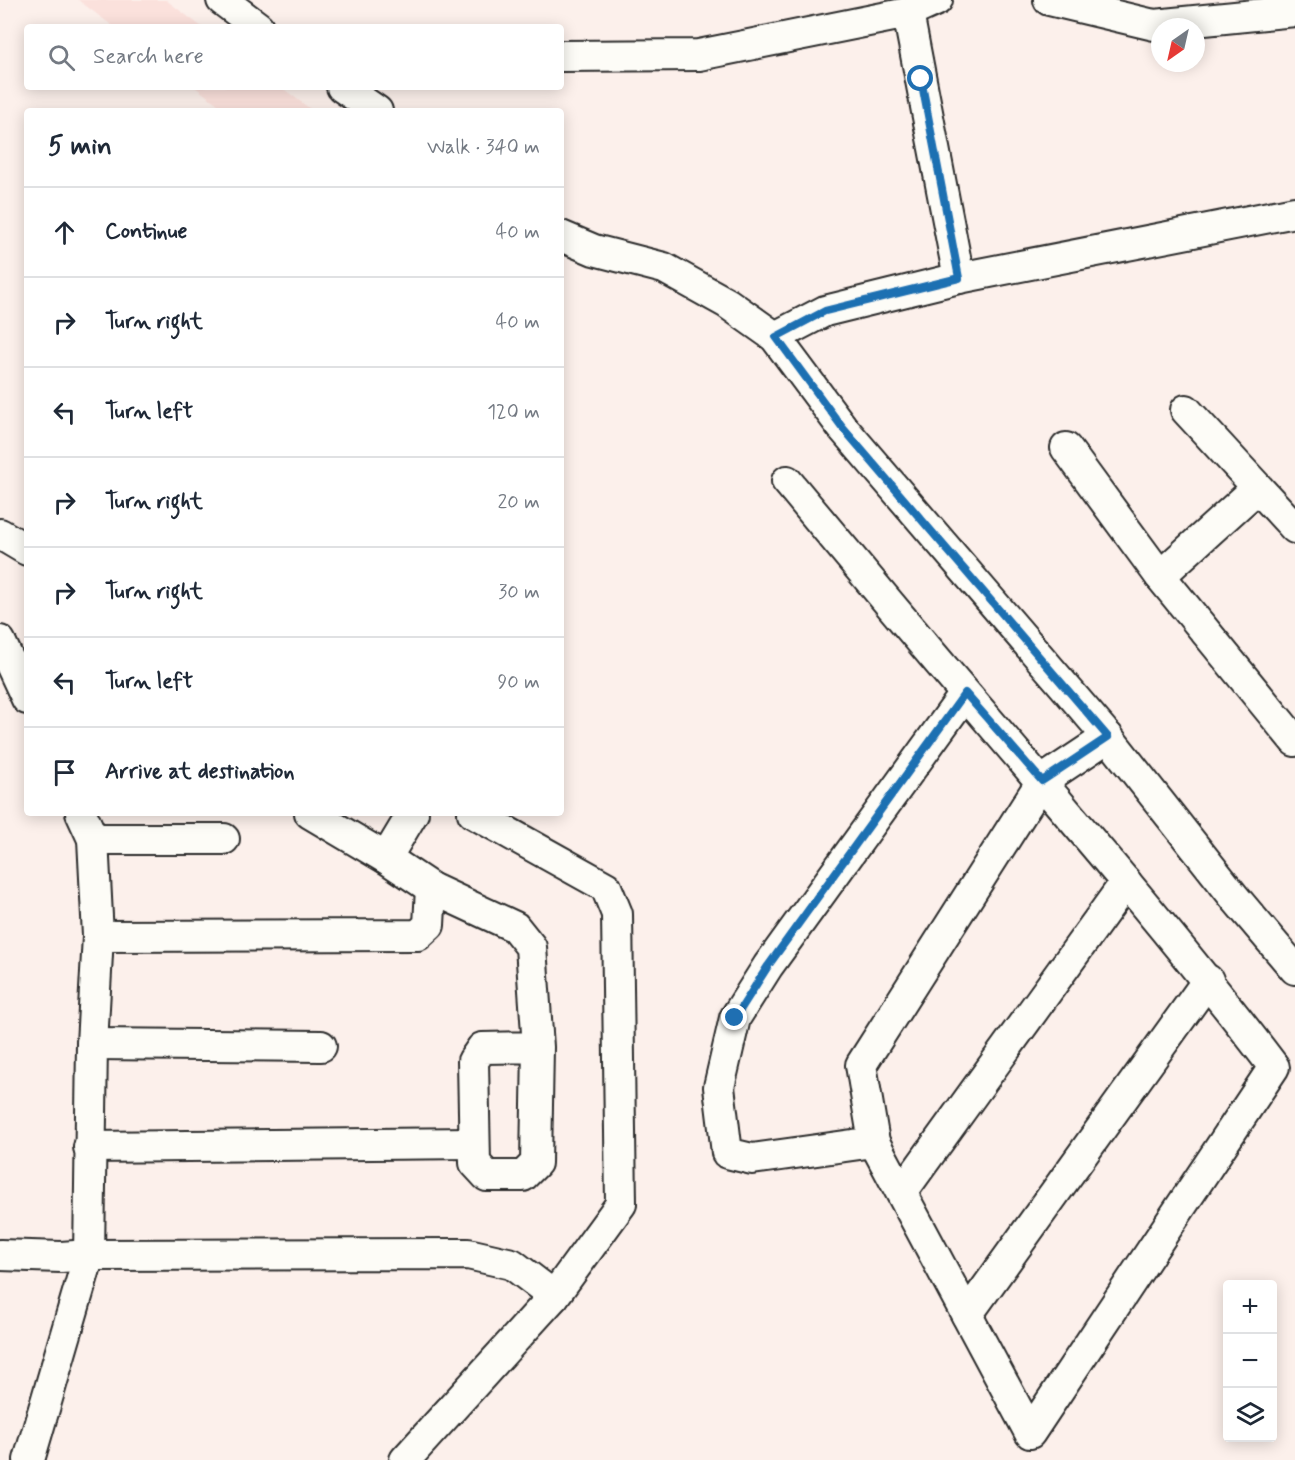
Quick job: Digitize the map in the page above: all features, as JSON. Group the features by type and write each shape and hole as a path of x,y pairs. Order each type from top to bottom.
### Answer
{"street":[{"path":"222,0 254,24"},
{"path":"564,56 699,55 908,13 937,0"},
{"path":"1049,0 1154,25 1295,11"},
{"path":"908,13 959,278"},
{"path":"346,90 373,108"},
{"path":"776,337 825,311 959,278 1295,212"},
{"path":"564,237 594,250 664,268 727,303 776,337 842,427 1108,737 1235,898 1295,969"},
{"path":"1186,410 1295,528"},
{"path":"1066,448 1160,576 1295,741"},
{"path":"787,481 1042,781 1208,980 1274,1067 1030,1433 874,1142 861,1065 1042,781 1108,737"},
{"path":"1160,576 1257,488"},
{"path":"0,534 24,548"},
{"path":"0,641 24,693"},
{"path":"874,1142 753,1158 727,1153 719,1087 735,1018 768,966 965,693"},
{"path":"315,816 387,858 431,888 515,927 531,947 538,1047 536,1163 523,1176 486,1176 475,1163 473,1061 482,1048 538,1047"},
{"path":"387,858 411,816"},
{"path":"405,1460 554,1296 621,1204 617,915 606,887 478,816"},
{"path":"29,1460 89,1255 89,1147 98,936 87,826 224,839"},
{"path":"902,1192 1126,882"},
{"path":"98,936 418,935 429,925 431,888"},
{"path":"967,1315 1208,980"},
{"path":"92,1044 321,1046"},
{"path":"89,1147 474,1143"},
{"path":"0,1255 61,1257 468,1254 512,1264 554,1296"}],"shaded area":[{"path":"78,0 166,0 198,24 110,24"},
{"path":"199,90 285,90 309,108 223,108"}],"route":[{"path":"735,1018 768,966 965,693 1042,781 1108,737 842,427 776,337 825,311 959,278 921,79"}]}
